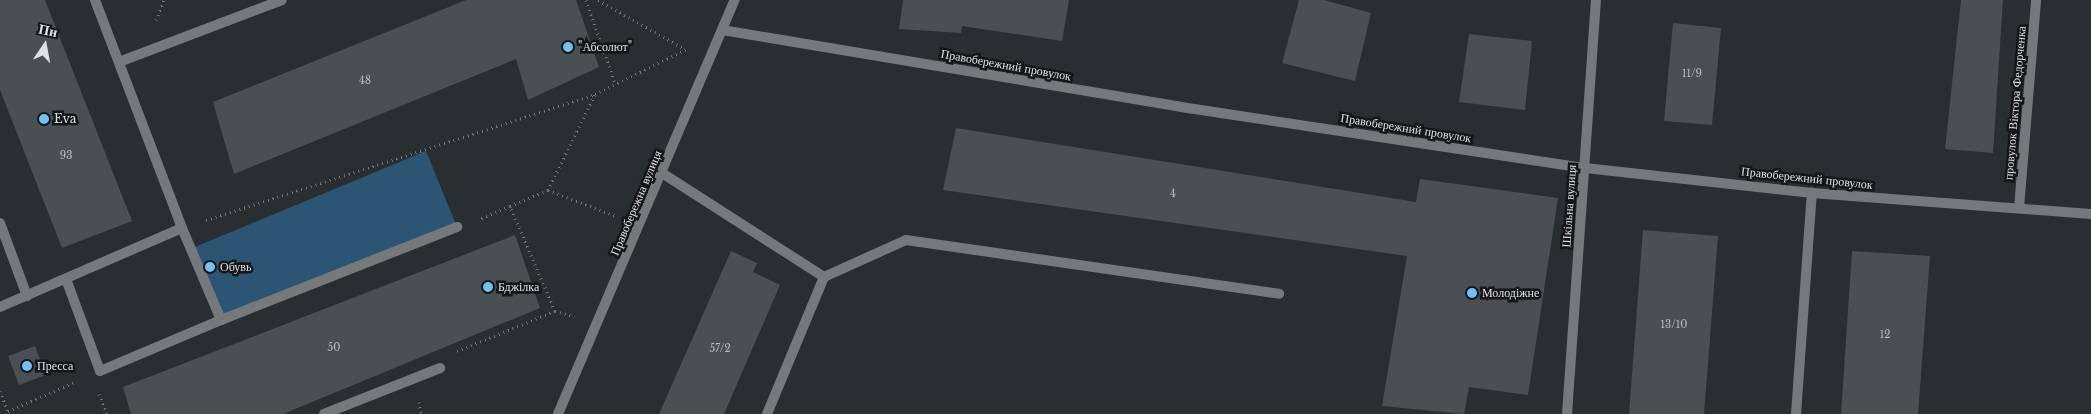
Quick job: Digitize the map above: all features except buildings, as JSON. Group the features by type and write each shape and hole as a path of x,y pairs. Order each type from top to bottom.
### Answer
{"street":[{"path":"95,0 182,228 221,320"},
{"path":"119,62 282,0"},
{"name":"Правобережна вулиця","path":"558,414 735,0"},
{"name":"Шкільна вулиця","path":"1567,414 1596,0"},
{"name":"провулок Віктора Федорченка","path":"2019,208 2036,0"},
{"name":"Правобережний провулок","path":"722,30 1181,107 1584,168 1812,193 2091,214"},
{"path":"662,173 824,277"},
{"path":"1796,414 1812,193"},
{"path":"0,223 27,296"},
{"path":"66,279 100,371 221,320 457,227"},
{"path":"0,307 182,228"},
{"path":"767,414 824,277 906,240 1279,294"},
{"path":"324,414 440,368"}],"path":[{"path":"586,0 615,83"},
{"path":"598,0 686,49"},
{"path":"182,228 595,94 722,30"},
{"path":"457,227 548,190 595,94"},
{"path":"548,190 624,219"},
{"path":"446,356 555,311 510,206"},
{"path":"0,390 9,412 100,371"}],"shaded area":[{"path":"426,151 457,227 221,320 190,249"}],"place":[{"name":"\"Абсолют\"","path":"568,47"},
{"name":"Eva","path":"44,119"},
{"name":"Обувь","path":"210,267"},
{"name":"Бджілка","path":"488,287"},
{"name":"Молодіжне","path":"1472,293"},
{"name":"Пресса","path":"27,366"}]}
